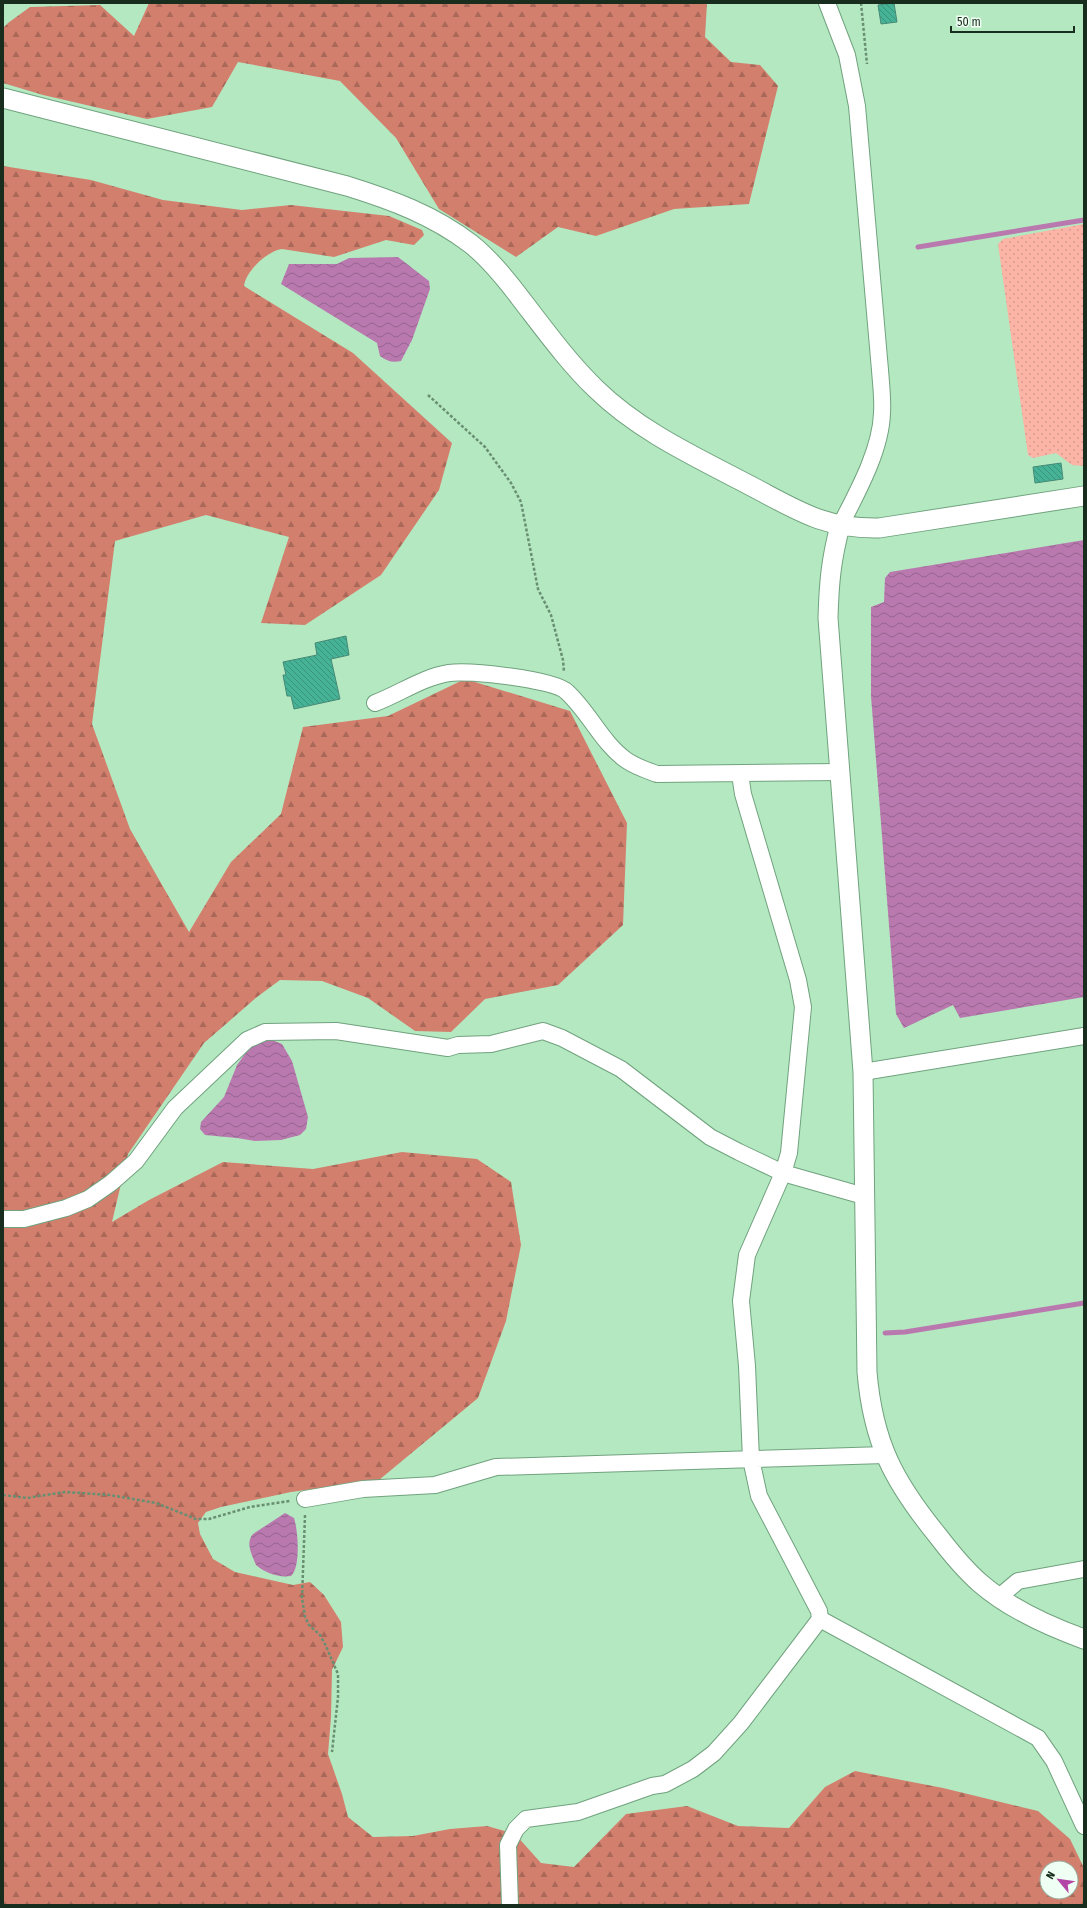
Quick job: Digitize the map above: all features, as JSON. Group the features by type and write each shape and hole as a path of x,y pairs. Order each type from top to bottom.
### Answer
{"street":[{"path":"827,3 847,55 857,106 880,370 882,413 880,430 868,465 840,526 831,565 828,618 863,1072 867,1372 870,1400 877,1433 885,1455 902,1488 962,1566 976,1580 1030,1616 1084,1639"},
{"path":"3,98 347,186 389,199 429,217 471,244 489,261 579,371 596,389 633,419 676,446 822,522 840,526 879,528 1084,496"},
{"path":"375,703 428,679 448,673 462,672 542,681 566,690 615,751 638,767 657,774 841,772"},
{"path":"510,1905 508,1845 516,1829 526,1819 578,1812 652,1786 665,1784 693,1769 714,1753 741,1723 820,1619 819,1611 759,1496 751,1459 747,1366 741,1301 747,1255 783,1173 789,1152 803,1007 798,980 743,794 740,774"},
{"path":"5,1219 24,1219 66,1208 88,1198 111,1183 136,1161 175,1108 247,1040 265,1032 336,1031 448,1048 458,1045 491,1044 543,1031 562,1038 621,1069 710,1137 783,1173 864,1196"},
{"path":"863,1072 1084,1036"},
{"path":"306,1499 363,1489 435,1485 496,1467 885,1455"},
{"path":"1000,1597 1018,1581 1084,1570"},
{"path":"820,1619 1038,1738 1054,1761 1084,1826"}],"path":[{"path":"428,395 485,447 511,483 521,502 538,590 553,622 563,660 566,690"},
{"path":"3,1495 27,1498 65,1492 110,1496 156,1503 196,1519 209,1519 250,1507 306,1499 302,1598 305,1617 309,1625 320,1635 326,1644 338,1674 338,1698 332,1752"}],"shaded area":[{"path":"1084,224 1084,466 1072,465 1056,453 1033,458 1028,455 998,244 1003,239"}],"green space":[{"path":"149,3 707,3 705,37 731,62 760,65 778,86 749,204 674,209 596,236 558,227 516,257 439,209 396,138 340,81 238,62 212,107 147,119 43,95 3,83 3,28 30,7 100,5 134,36"},
{"path":"3,166 91,180 163,200 242,210 291,205 389,216 422,230 424,235 414,245 386,240 334,257 282,249 270,254 258,263 249,274 244,286 353,353 452,443 439,490 381,575 305,625 261,623 289,537 206,515 115,541 92,724 130,829 189,932 231,862 281,814 303,727 388,716 465,679 570,711 627,823 623,925 558,985 485,999 451,1032 415,1031 368,998 322,981 280,980 257,997 204,1043 128,1154 112,1222 149,1200 223,1162 313,1169 402,1152 477,1159 511,1182 521,1245 506,1321 478,1398 379,1480 291,1492 221,1507 206,1512 198,1523 200,1534 213,1559 235,1572 293,1585 310,1582 324,1595 341,1622 343,1647 332,1670 331,1717 328,1754 342,1794 348,1817 373,1837 413,1836 450,1829 487,1826 515,1834 541,1863 574,1867 626,1814 687,1806 738,1826 789,1828 825,1787 855,1771 943,1788 1038,1811 1070,1839 1084,1868 1084,1905 3,1905"}],"water":[{"path":"398,257 429,281 430,289 412,340 401,361 398,362 392,362 380,356 377,343 281,284 289,264 337,264 349,258"},
{"path":"1084,540 1084,997 960,1018 953,1005 904,1028 896,1014 871,696 871,607 884,602 885,578 890,572"},
{"path":"267,1038 282,1044 292,1061 308,1117 306,1129 300,1135 281,1140 255,1141 205,1135 200,1129 201,1122 224,1097 237,1065 250,1047"},
{"path":"285,1513 294,1518 297,1531 298,1548 296,1565 291,1576 272,1574 256,1565 249,1545 253,1534"}],"building":[{"path":"894,3 897,22 881,24 878,5"},
{"path":"1061,463 1063,479 1035,483 1033,467"},
{"path":"346,636 349,655 331,659 340,699 294,709 291,696 287,696 283,675 286,675 283,662 317,655 315,643"}],"waterway":[{"path":"918,247 1084,220"},
{"path":"885,1333 905,1332 1084,1303"}]}
